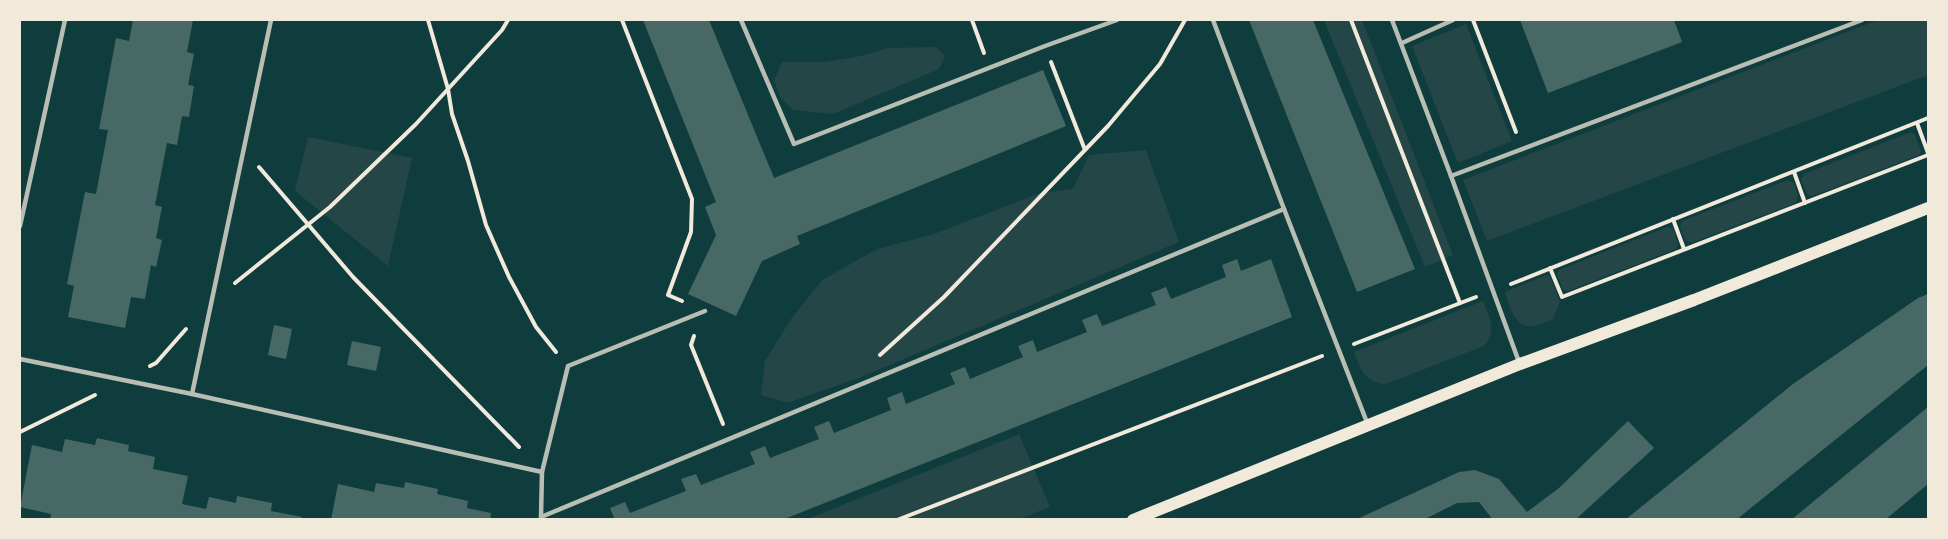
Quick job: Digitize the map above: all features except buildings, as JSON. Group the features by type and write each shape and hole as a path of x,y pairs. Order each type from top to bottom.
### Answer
{"main road":[{"path":"1132,519 1520,364 1694,300 1929,208"}],"lane":[{"path":"20,226 65,20"},
{"path":"192,394 271,20"},
{"path":"741,20 794,144 989,67 1117,20"},
{"path":"1213,20 1368,425"},
{"path":"1392,20 1520,364"},
{"path":"1402,43 1453,20"},
{"path":"1451,176 1862,20"},
{"path":"705,311 568,366 542,472 541,518 1284,209"},
{"path":"20,359 192,394 542,472"}],"path":[{"path":"429,20 448,89 452,114 486,225 504,267 536,327 568,366"},
{"path":"20,432 156,363 211,302 330,207 416,124 502,30 508,20"},
{"path":"622,20 692,200 691,232 668,295 705,311 691,345 729,439"},
{"path":"970,20 989,67"},
{"path":"875,358 944,297 1108,126 1160,64 1185,20"},
{"path":"1351,20 1460,303"},
{"path":"1473,20 1523,149"},
{"path":"1045,46 1085,150"},
{"path":"897,519 1493,291 1929,118"},
{"path":"1550,268 1562,297 1805,203 1929,154 1917,123"},
{"path":"244,147 353,277 542,472"},
{"path":"1794,172 1805,203"},
{"path":"1673,219 1684,249"}],"shaded area":[{"path":"1324,20 1362,20 1453,255 1425,267"},
{"path":"1878,20 1928,20 1928,75 1487,241 1463,180"},
{"path":"1466,24 1512,141 1458,163 1412,46"},
{"path":"936,47 945,56 939,69 833,114 793,110 780,97 774,80 782,62 824,62 861,56 888,48"},
{"path":"1911,132 1915,135 1921,151 1919,155 1813,196 1806,192 1801,180 1804,174"},
{"path":"308,137 412,158 388,266 295,191"},
{"path":"1146,150 1179,242 859,378 787,403 761,395 765,361 791,319 822,280 877,249 934,234 1040,193 1073,189 1089,155"},
{"path":"1788,180 1794,183 1798,196 1796,203 1691,243 1685,239 1680,227 1682,221"},
{"path":"1667,227 1673,229 1678,244 1676,249 1568,291 1563,290 1557,274 1559,270"},
{"path":"1546,275 1550,276 1560,302 1553,319 1534,326 1522,324 1514,315 1505,292"},
{"path":"1483,301 1491,324 1491,335 1484,346 1386,384 1368,378 1361,369 1354,352"},
{"path":"1019,434 1050,507 1019,519 805,520"}]}
